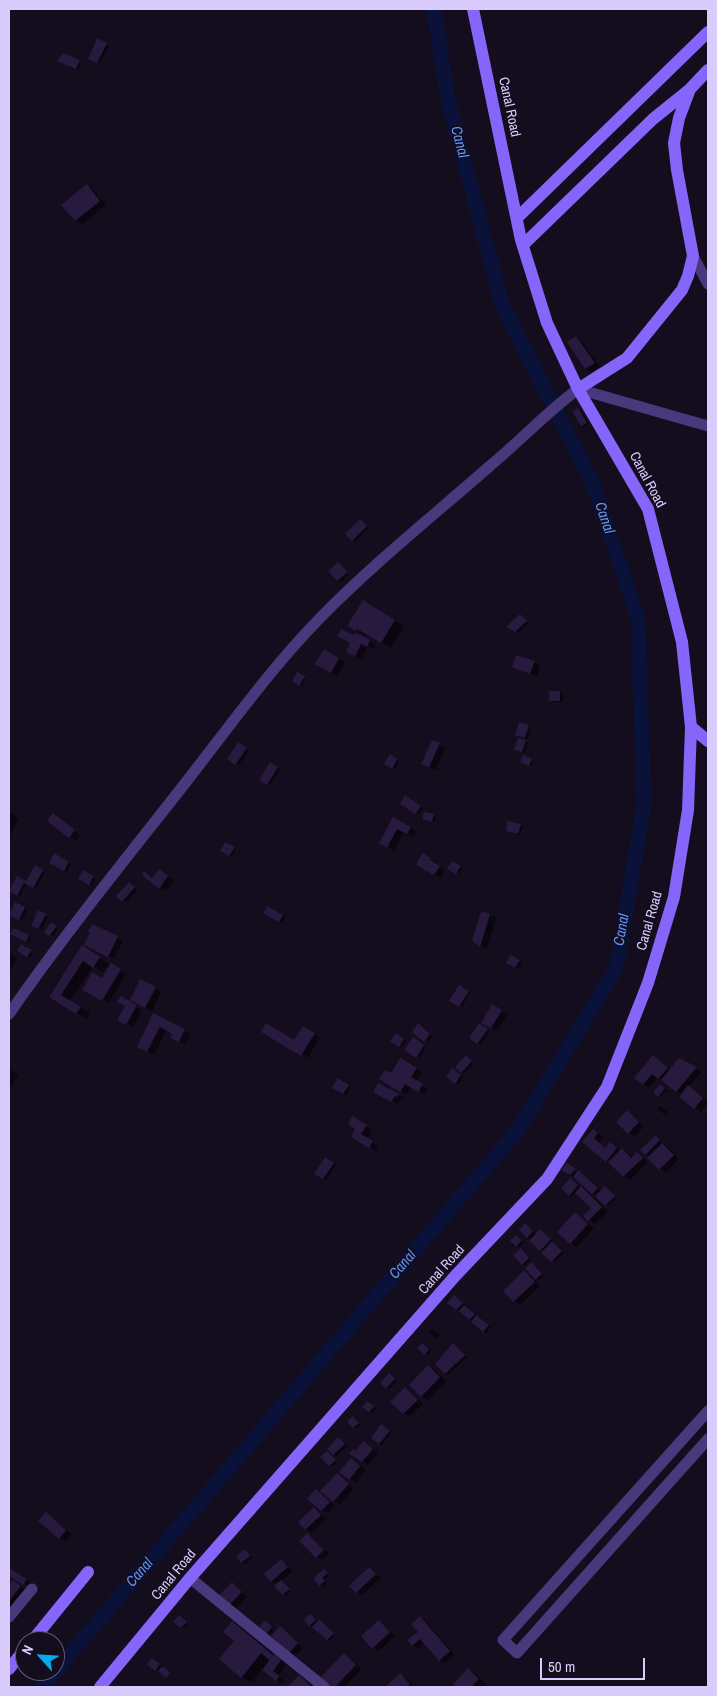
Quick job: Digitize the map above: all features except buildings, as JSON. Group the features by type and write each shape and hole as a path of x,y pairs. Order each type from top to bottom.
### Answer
{"street":[{"name":"Canal Road","path":"100,1687 190,1578 456,1275 548,1179 607,1087 648,983 674,897 688,810 691,727 682,642 648,509 578,389 547,323 523,245 473,9"},
{"path":"517,218 708,32"},
{"path":"523,245 652,119 690,89 708,70"},
{"path":"690,89 679,118 674,143 677,170 694,256 708,284"},
{"path":"9,1014 100,891 281,661 320,618 382,559 494,463 526,432 565,398 627,358 682,290 694,256"},
{"path":"578,389 708,426"},
{"path":"691,727 708,741"},
{"path":"708,1411 503,1640 517,1653 708,1439"},
{"path":"672,1451 686,1465"},
{"path":"653,1472 667,1486"},
{"path":"40,1631 88,1572"},
{"path":"190,1578 324,1687"},
{"path":"9,1617 32,1589"}],"waterway":[{"name":"Canal","path":"42,1687 518,1130 616,969 644,804 638,618 593,484 502,305 448,100 434,9"}]}
